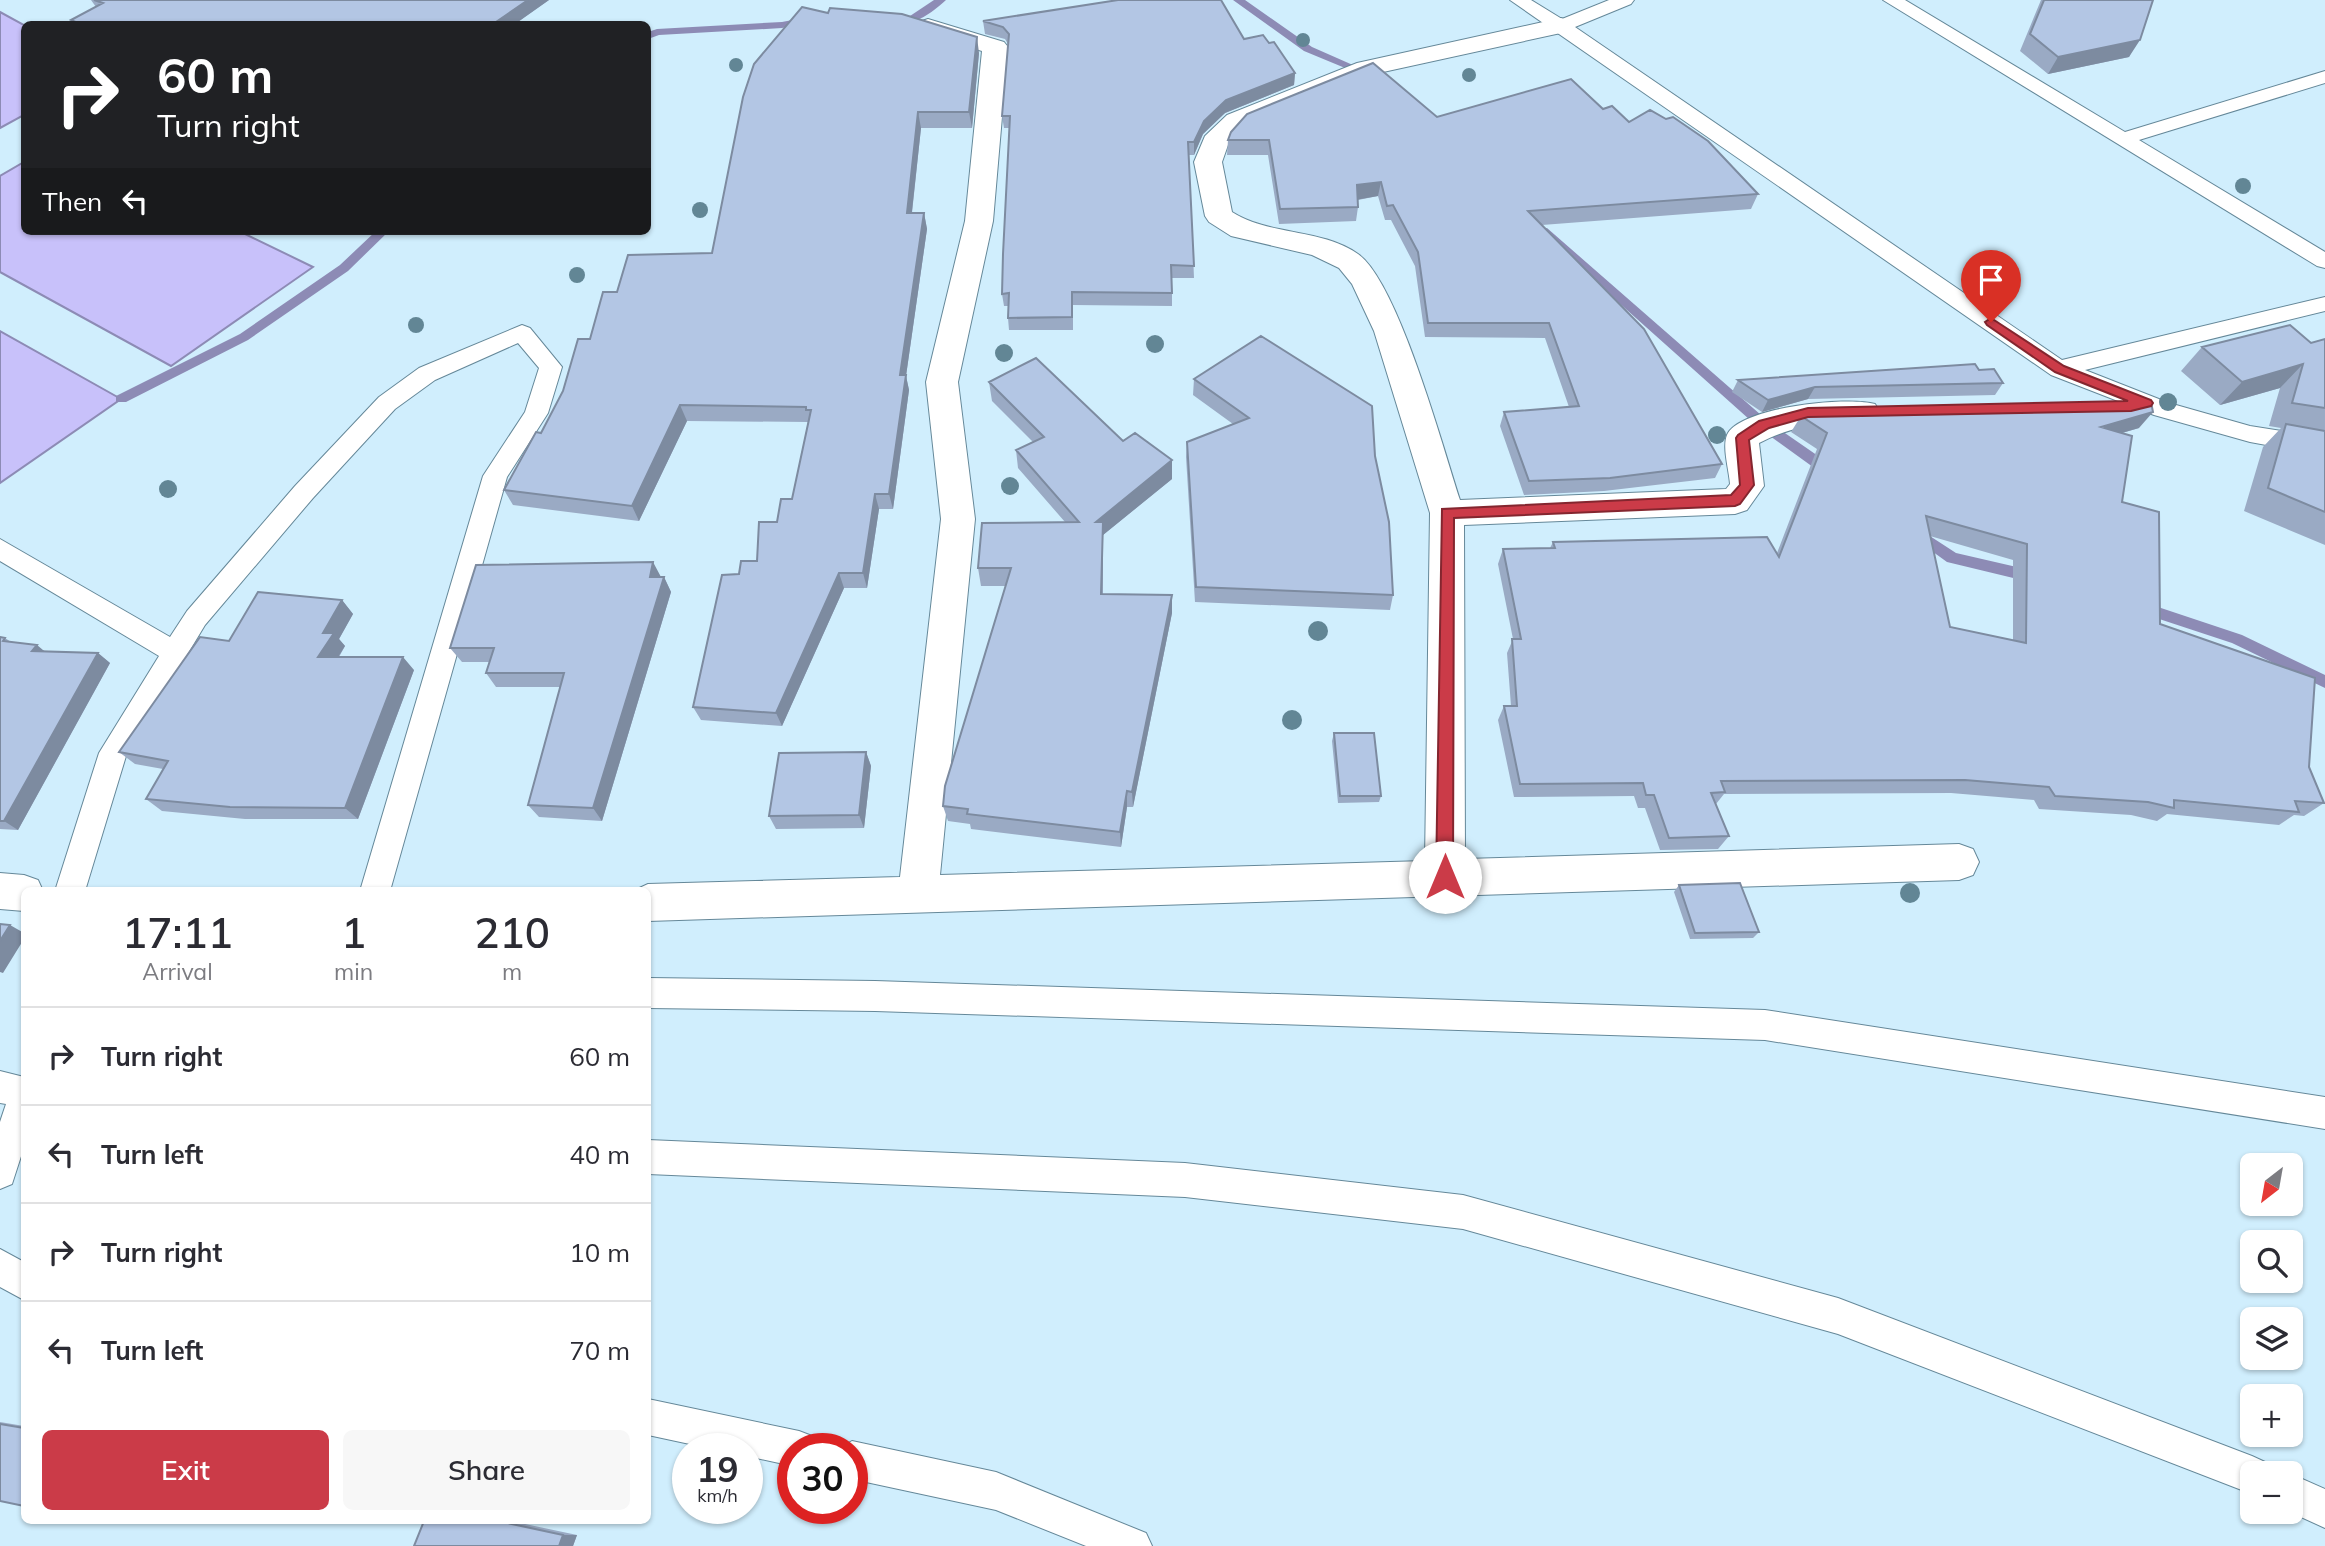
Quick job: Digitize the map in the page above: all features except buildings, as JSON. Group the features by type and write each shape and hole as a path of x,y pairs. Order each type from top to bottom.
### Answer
{"street":[{"path":"909,21 995,47 979,221 942,382 958,520 918,894"},
{"path":"1445,877 1447,513 1389,331 1365,280 1349,261 1320,247 1241,230 1219,216 1208,162 1215,142 1236,121 1366,68 1561,26"},
{"path":"2078,407 2146,403"},
{"path":"1447,513 1735,500 1747,485 1742,438 1764,425 1808,412 1891,411"},
{"path":"651,903 1959,862"},
{"path":"0,891 21,893"}],"lane":[{"path":"1518,0 1561,26 2059,369 2146,403 2250,434 2325,447"},
{"path":"1561,26 1625,0"},
{"path":"1892,0 2325,261"},
{"path":"2123,139 2325,77"},
{"path":"2059,369 2325,304"},
{"path":"71,887 113,753 196,618 349,441 387,403 427,374 523,332 551,367 536,413 495,476 376,887"},
{"path":"0,549 174,652"},
{"path":"651,993 889,996 1765,1025 2325,1113"},
{"path":"0,1087 21,1094"},
{"path":"0,1172 21,1105"},
{"path":"651,1157 1185,1180 1463,1212 1838,1316 2240,1470"},
{"path":"0,1266 21,1281"},
{"path":"651,1418 777,1444"},
{"path":"868,1463 996,1491 1133,1546"},
{"path":"2303,1499 2325,1509"}],"shaded area":[{"path":"0,12 21,23 21,117 0,128"},
{"path":"21,164 21,235 247,235 313,267 171,366 0,272 0,176"},
{"path":"0,331 121,399 0,483"}],"waterway":[{"path":"893,19 909,21 941,0"},
{"path":"1238,0 1308,49 1366,73"},
{"path":"651,35 657,32 782,25 808,20"},
{"path":"1547,232 1764,425 1829,471"},
{"path":"121,399 244,337 344,268 379,235"},
{"path":"1916,532 1952,558 2034,577"},
{"path":"2140,607 2237,639 2325,682"}],"route":[{"path":"1445,877 1447,513 1735,500 1747,485 1742,438 1764,425 1808,412 2131,406 2146,403 2059,369 1991,322"}]}
